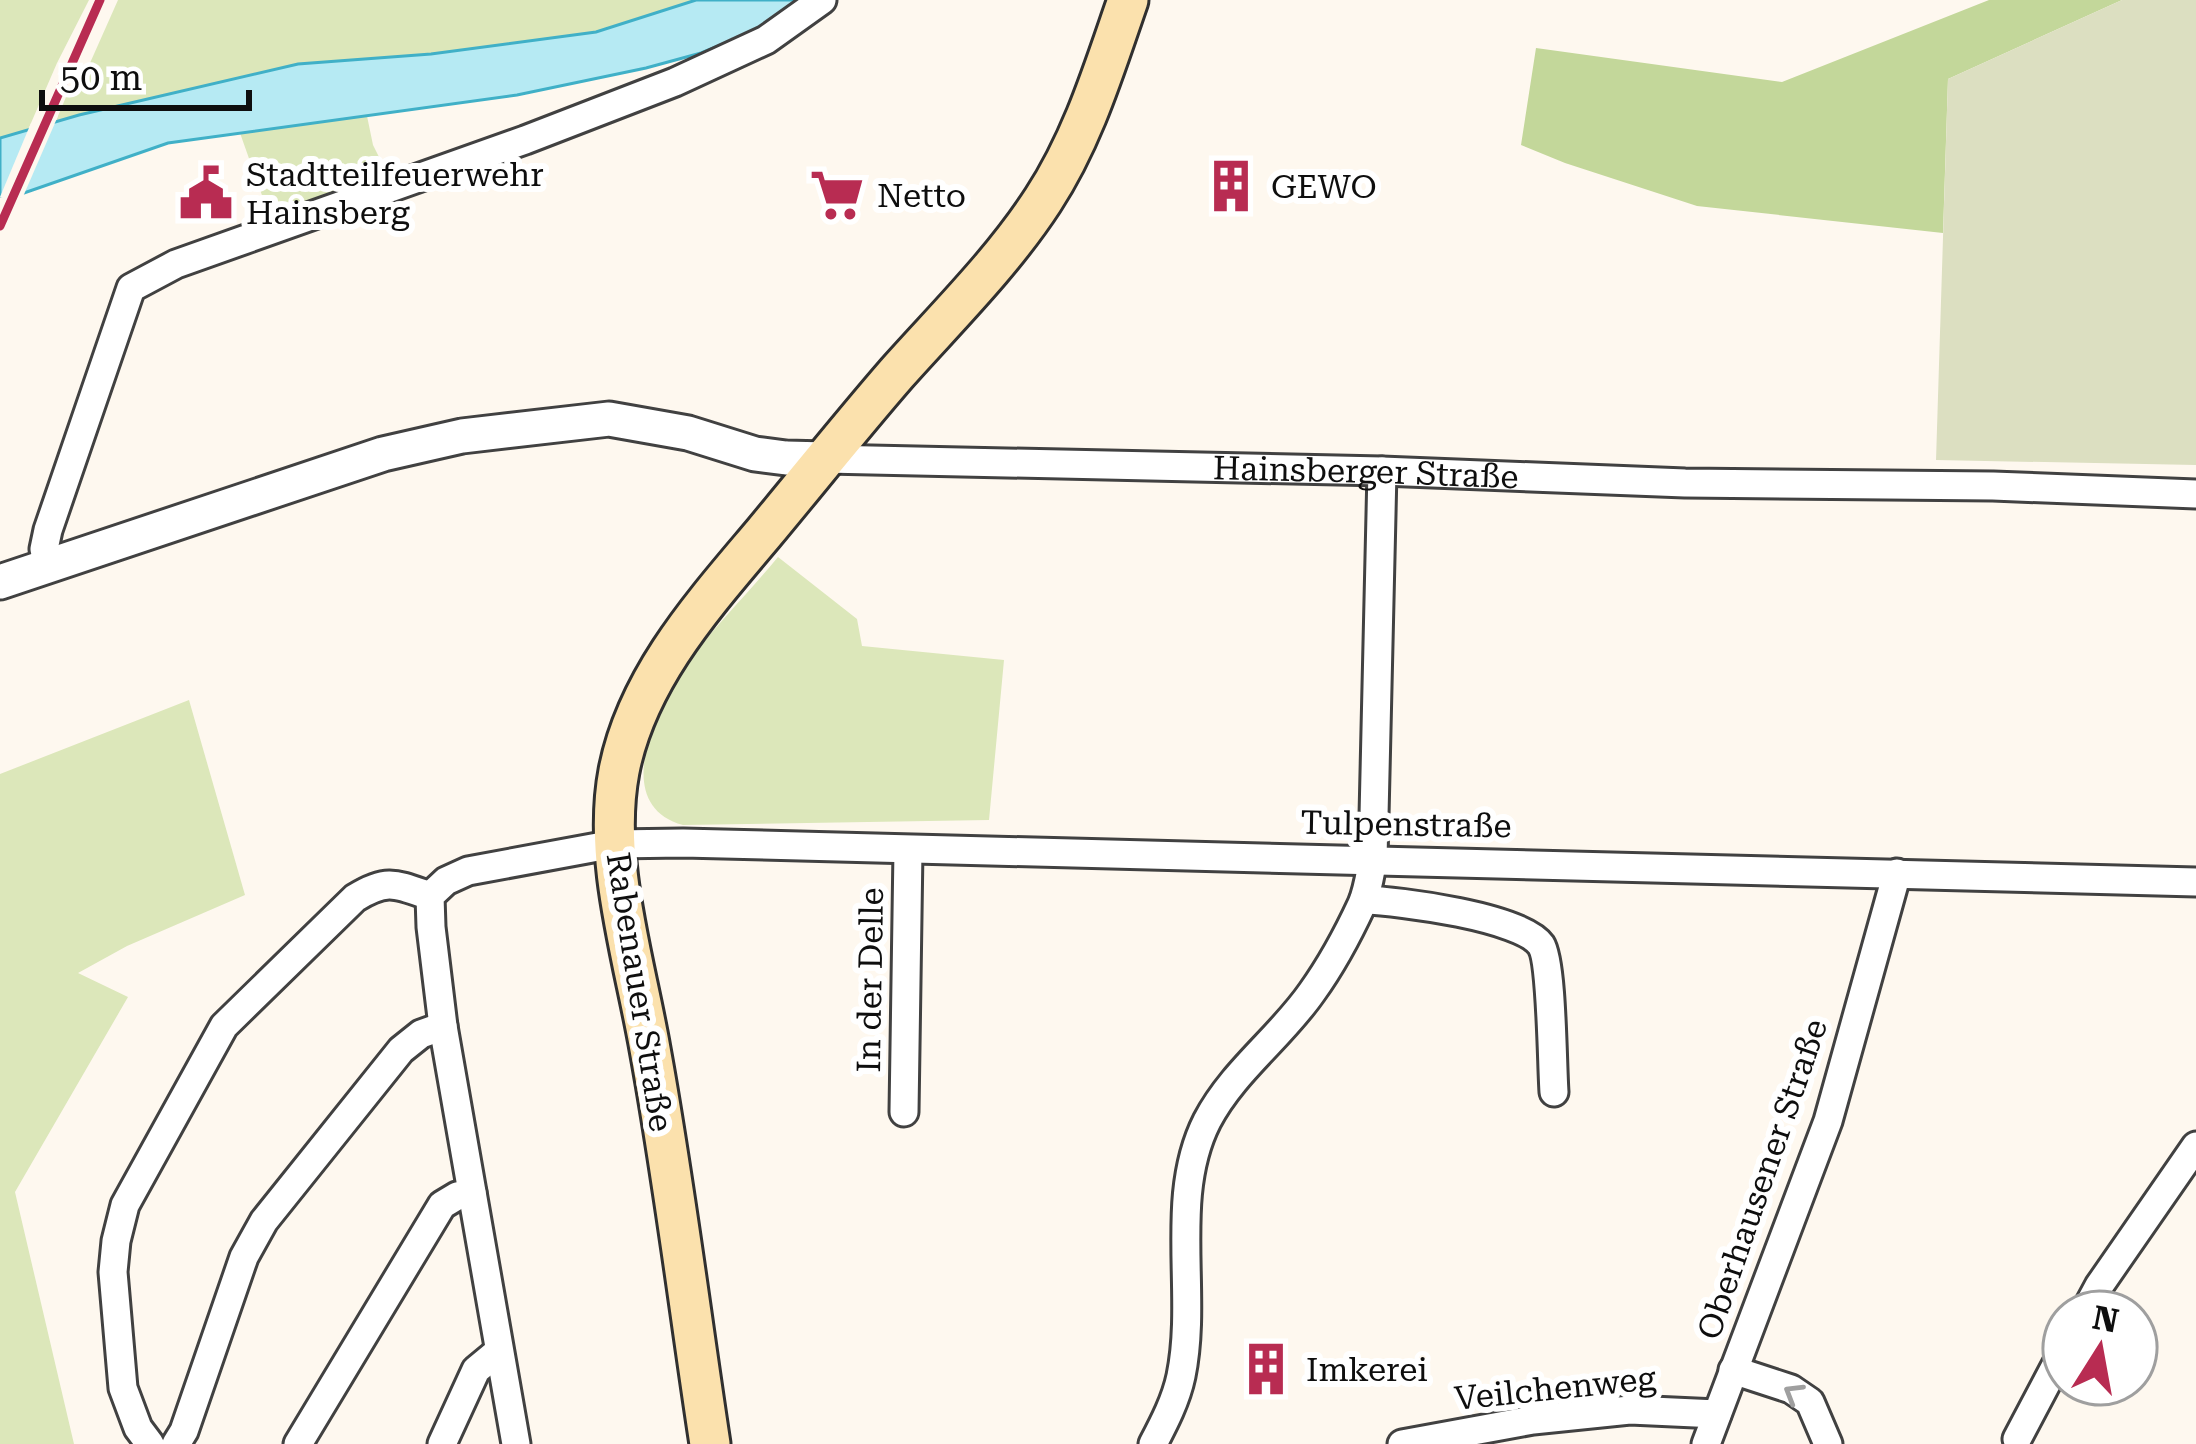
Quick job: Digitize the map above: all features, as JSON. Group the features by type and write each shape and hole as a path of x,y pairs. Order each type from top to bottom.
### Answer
{"main road":[{"name":"Rabenauer Straße","path":"710,1444 614,844 617,787 634,718 657,674 706,604 990,270 1043,200 1075,146 1128,0"}],"street":[{"path":"48,567 44,549 48,530 131,288 176,264 676,82 766,40 822,0"},
{"name":"Hainsberger Straße","path":"0,583 383,454 461,436 609,419 785,458 2196,494"},
{"path":"1153,1444 1180,1379 1185,1345 1187,1202 1194,1157 1208,1120 1233,1082 1312,993 1364,900 1373,859 1382,471"},
{"name":"Tulpenstraße","path":"430,896 446,881 468,871 614,844 2196,882"},
{"name":"In der Delle","path":"904,1112 908,850"},
{"name":"Oberhausener Straße","path":"1706,1444 1828,1121 1897,874"},
{"path":"150,1444 138,1428 123,1388 113,1272 125,1205 224,1026 355,898 376,885 394,883 430,896 443,1026 516,1444"},
{"path":"1364,900 1488,919 1532,935 1544,949 1554,1092"},
{"path":"176,1444 244,1257 264,1221 401,1050 421,1034 443,1026"},
{"path":"2098,1288 2196,1147"},
{"path":"298,1444 442,1204 472,1193"},
{"path":"442,1444 476,1370 499,1351"},
{"name":"Oberhausener Straße","path":"1733,1370 1791,1390 1810,1402 1828,1444"},
{"path":"2017,1439 2040,1395"},
{"name":"Veilchenweg","path":"1402,1444 1533,1420 1630,1410 1717,1414"}],"green space":[{"path":"0,0 89,0 28,130 0,138"},
{"path":"118,0 696,0 596,32 431,54 298,64 55,123 77,71 86,72"},
{"path":"1989,0 2122,0 1948,79 1943,233 1697,206 1521,145 1536,48 1782,82"},
{"path":"2122,0 2196,0 2196,465 1936,460 1948,79"},
{"path":"367,116 373,145 389,177 270,218 240,133"},
{"path":"778,557 857,619 862,646 1004,660 989,820 683,825 660,813 647,796 644,773 646,749 666,698 691,658"},
{"path":"189,700 245,895 127,946 78,973 128,997 15,1192 74,1444 0,1444 0,774"}],"water":[{"path":"696,0 807,0 753,32 646,68 517,95 168,143 24,193 0,196 0,138 79,115 298,64 431,54 596,32"}],"pier":[{"path":"58,116 22,199 0,197 31,123"}],"railway":[{"path":"0,226 100,0"}],"place":[{"name":"GEWO","path":"1231,186"},
{"name":"Stadtteilfeuerwehr Hainsberg","path":"206,193"},
{"name":"Netto","path":"837,195"},
{"name":"Imkerei","path":"1266,1369"}]}
